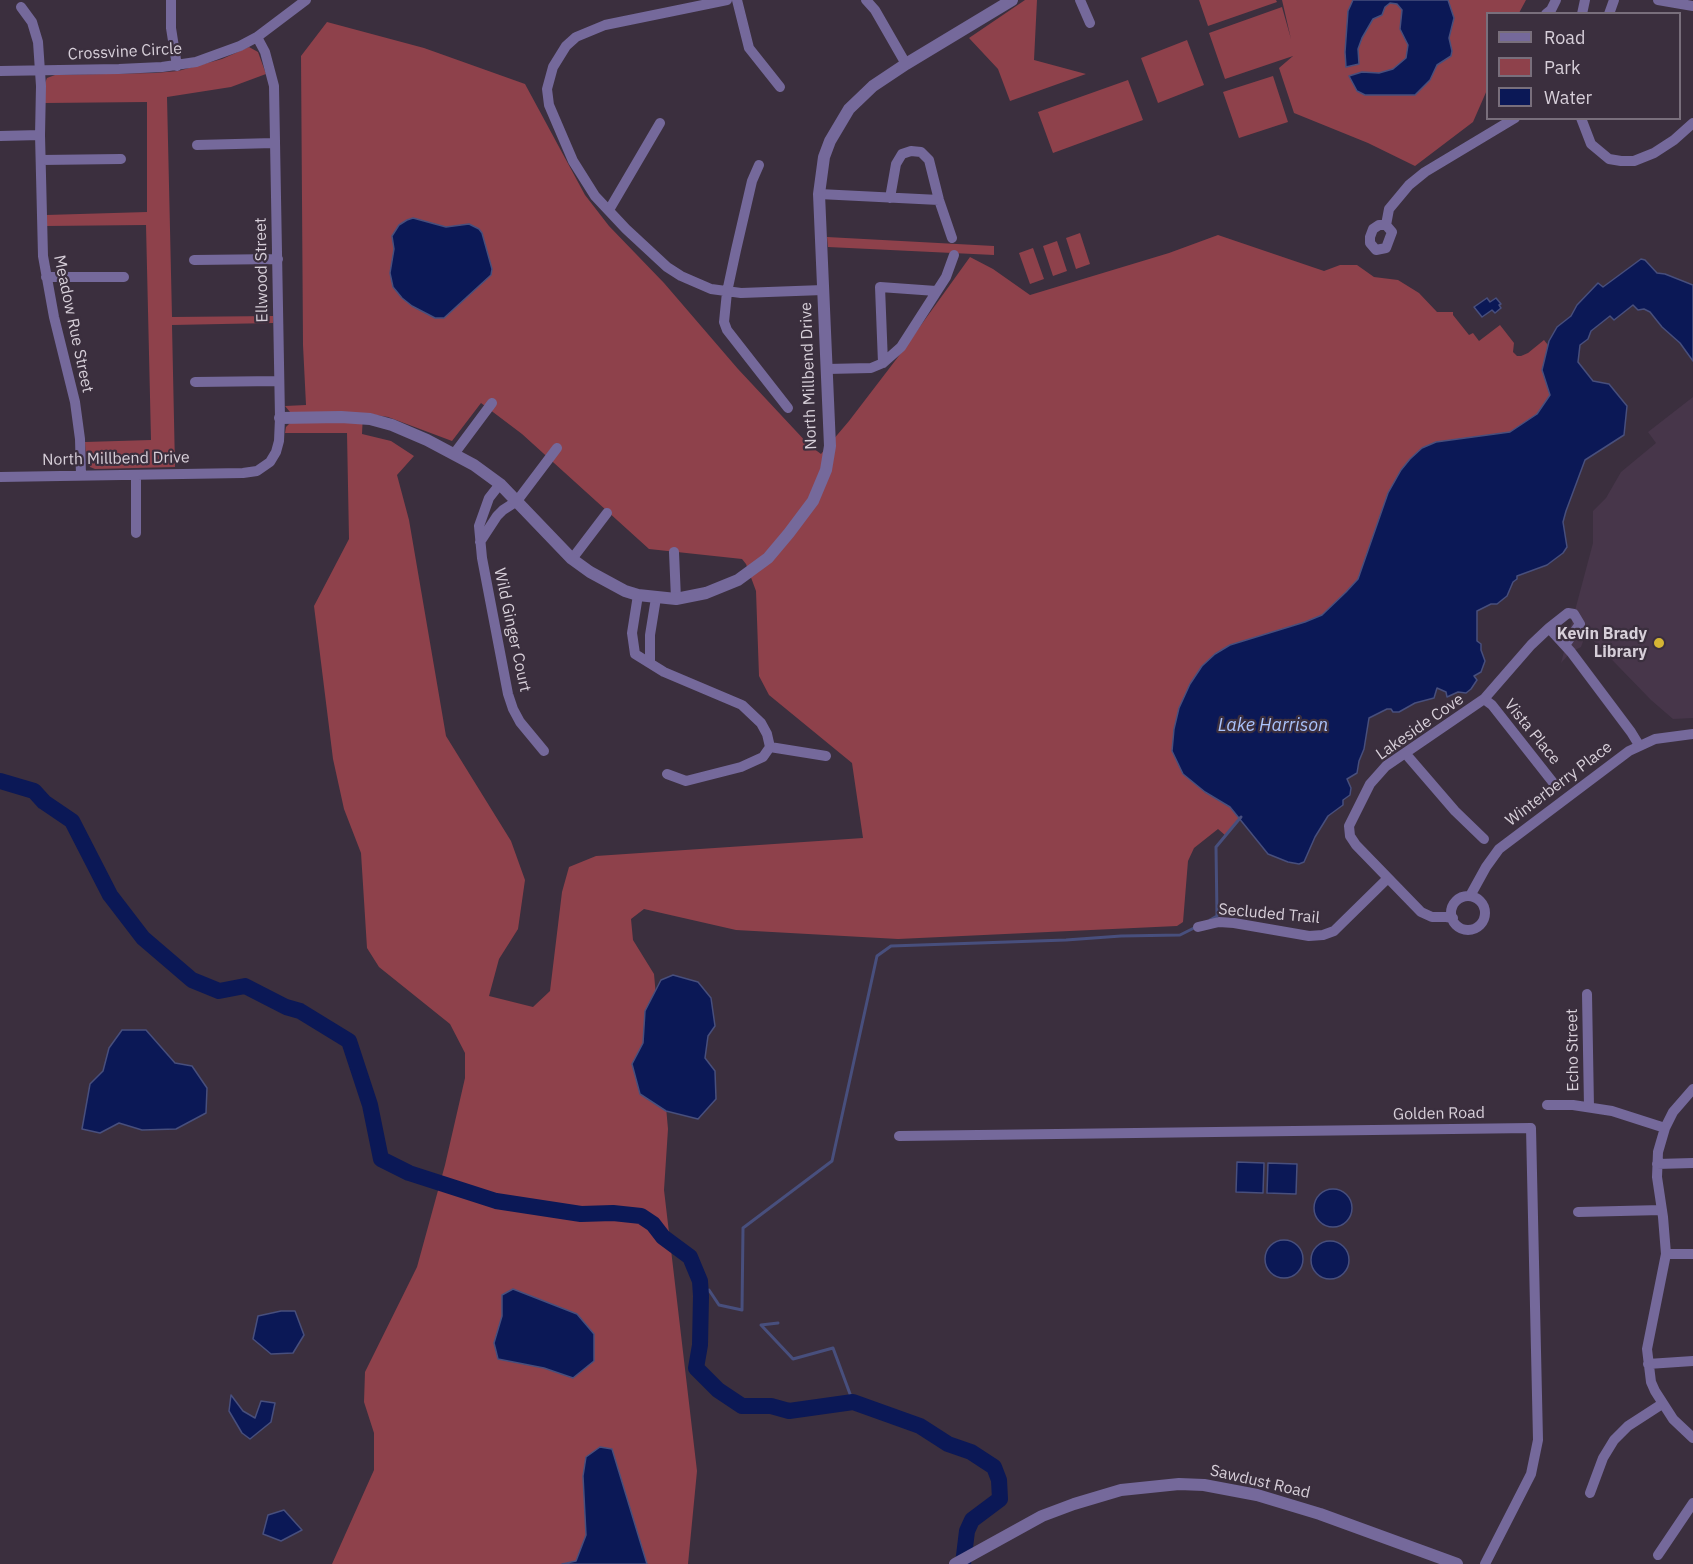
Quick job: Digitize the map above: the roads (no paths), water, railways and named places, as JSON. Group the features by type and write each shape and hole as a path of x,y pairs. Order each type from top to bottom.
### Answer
{"street":[{"path":"171,0 171,28 177,66"},
{"name":"Crossvine Circle","path":"0,71 177,66 210,58 257,37 306,0"},
{"path":"727,0 605,25 576,37 558,55 549,75 547,89 549,105 573,161 596,196 626,229 681,276 711,289 727,292 759,294 823,290"},
{"path":"737,0 749,48 780,87"},
{"path":"866,0 875,10 906,64"},
{"name":"North Millbend Drive","path":"280,418 370,419 418,436 474,465 500,484 572,559 609,583 638,595 676,599 706,593 738,580 768,558 801,518 821,485 829,459 819,194 824,157 838,125 859,98 886,76 1012,0"},
{"path":"1658,0 1693,6"},
{"name":"Meadow Rue Street","path":"21,7 32,22 38,42 41,71 42,236 46,277 75,402 80,439 81,475"},
{"path":"1079,7 1090,23"},
{"name":"Ellwood Street","path":"232,473 257,471 270,462 279,441 274,86 265,52 257,37"},
{"path":"1386,225 1389,209 1408,185 1425,172 1512,120"},
{"path":"1582,120 1591,144 1609,159 1621,162 1634,161 1654,153 1674,140 1693,123"},
{"path":"609,210 660,123"},
{"path":"0,136 40,135"},
{"path":"197,145 274,143"},
{"path":"890,198 896,164 902,154 911,151 921,152 929,160 952,238"},
{"path":"41,160 121,159"},
{"path":"759,165 750,188 727,292 724,321 727,330 788,408"},
{"path":"819,194 939,200"},
{"path":"827,369 871,368 883,363 901,348 946,277 954,255"},
{"path":"194,260 278,259"},
{"path":"46,277 124,277"},
{"path":"883,363 880,287 936,291"},
{"path":"195,381 278,381"},
{"path":"454,454 492,403"},
{"path":"480,542 503,510 517,501 557,448"},
{"name":"North Millbend Drive","path":"0,477 232,473"},
{"path":"136,475 136,533"},
{"name":"Wild Ginger Court","path":"500,484 483,509 479,526 480,542 511,702 520,722 544,751"},
{"path":"572,559 607,513"},
{"path":"674,552 676,599"},
{"path":"638,595 632,633 635,654 664,672 742,705 761,723 770,747 763,757 741,767 686,781 667,774"},
{"path":"651,662 650,635 656,598"},
{"name":"Lakeside Cove","path":"1453,918 1432,917 1421,912 1356,845 1350,836 1349,826 1370,784 1386,766 1484,699 1549,628 1568,613 1574,614 1580,624 1565,645"},
{"path":"1549,628 1565,645 1631,732 1639,746"},
{"name":"Vista Place","path":"1484,699 1492,705 1555,785"},
{"name":"Winterberry Place","path":"1453,918 1452,913 1457,901 1470,896 1499,849 1563,799 1639,746 1673,735 1693,734"},
{"path":"770,747 826,756"},
{"path":"1405,753 1455,811 1484,840"},
{"name":"Secluded Trail","path":"1198,927 1219,922 1309,936 1323,935 1334,931 1388,878"},
{"path":"1453,918 1459,927 1465,929 1478,927 1482,923 1485,917 1484,905 1470,896"},
{"name":"Echo Street","path":"1587,994 1588,1107"},
{"path":"1693,1089 1673,1112 1665,1128 1658,1152 1657,1164 1666,1254 1647,1349 1651,1382 1662,1404 1673,1419 1693,1438"},
{"name":"Echo Street","path":"1547,1105 1588,1107 1638,1118 1665,1128"},
{"name":"Golden Road","path":"899,1136 1531,1128 1538,1440 1531,1474 1485,1564"},
{"path":"1657,1164 1693,1163"},
{"path":"1578,1212 1662,1210"},
{"path":"1666,1254 1693,1254"},
{"path":"1648,1364 1693,1362"},
{"path":"1590,1493 1603,1458 1614,1440 1628,1426 1662,1404"},
{"name":"Sawdust Road","path":"955,1564 1042,1516 1098,1496 1152,1486 1204,1485 1257,1495 1320,1514 1458,1564"},
{"path":"1658,1555 1693,1503"}],"water":[{"path":"1353,0 1448,0 1454,18 1449,38 1451,56 1437,65 1430,80 1415,95 1365,95 1357,91 1349,76 1362,72 1379,73 1393,69 1406,58 1408,45 1400,29 1402,10 1397,4 1390,3 1385,7 1382,15 1373,19 1362,38 1358,49 1359,64 1346,67 1348,11"},
{"path":"413,218 446,227 469,224 482,233 492,269 491,275 444,318 435,318 412,306 393,287 390,273 394,249 392,236 399,225"},
{"name":"Lake Harrison","path":"1641,259 1645,260 1657,273 1693,285 1693,361 1680,343 1662,327 1650,312 1644,309 1638,310 1633,305 1614,320 1610,316 1591,331 1588,339 1580,345 1578,362 1593,381 1609,384 1627,406 1624,435 1585,460 1563,522 1567,547 1547,565 1517,576 1507,596 1497,604 1491,604 1477,611 1477,641 1481,644 1485,661 1481,672 1474,676 1477,680 1471,689 1466,693 1458,692 1447,697 1446,692 1437,688 1434,698 1415,703 1399,712 1387,709 1369,718 1357,773 1347,779 1351,788 1350,795 1343,800 1343,805 1328,816 1315,837 1304,862 1299,864 1288,862 1268,854 1230,807 1205,792 1183,774 1172,751 1179,708 1190,684 1202,666 1215,654 1230,645 1322,615 1346,592 1358,579 1388,493 1401,470 1422,448 1436,442 1510,432 1537,414 1550,395 1542,370 1549,341 1557,327 1571,316 1577,305 1598,283 1603,287"},
{"path":"1487,298 1490,302 1496,298 1501,308 1495,313 1492,310 1482,317 1474,307"},
{"path":"673,975 698,982 711,998 715,1026 708,1036 705,1058 715,1071 716,1099 698,1119 666,1111 640,1094 632,1064 643,1043 645,1011 661,980"},
{"path":"122,1030 146,1030 175,1063 192,1066 207,1088 206,1113 176,1129 142,1130 119,1123 100,1133 82,1129 90,1084 103,1071 109,1048"},
{"path":"1237,1162 1264,1163 1263,1193 1236,1192"},
{"path":"1268,1163 1297,1164 1296,1194 1267,1193"},
{"path":"1333,1189 1347,1194 1352,1208 1347,1222 1333,1227 1319,1222 1314,1208 1319,1194"},
{"path":"1284,1240 1298,1245 1303,1259 1298,1273 1284,1278 1270,1273 1265,1259 1270,1245"},
{"path":"1330,1241 1337,1242 1343,1247 1348,1253 1348,1267 1343,1273 1337,1278 1330,1279 1323,1278 1317,1273 1312,1267 1311,1260 1312,1253 1317,1247 1323,1242"},
{"path":"513,1289 577,1314 594,1334 594,1361 573,1378 544,1368 498,1359 494,1343 502,1316 502,1295"},
{"path":"281,1311 295,1311 304,1335 293,1353 271,1354 253,1339 258,1316"},
{"path":"231,1395 243,1411 255,1418 261,1401 275,1403 271,1422 250,1439 242,1433 229,1411"},
{"path":"600,1447 612,1449 647,1564 562,1564 576,1561 586,1535 583,1476 586,1457"},
{"path":"284,1510 302,1530 281,1541 263,1534 268,1515"}],"waterway":[{"path":"0,781 34,791 44,802 72,821 110,895 143,938 192,980 219,991 245,986 286,1007 300,1011 349,1041 370,1105 381,1159 409,1173 496,1201 581,1214 613,1213 641,1216 653,1224 663,1237 690,1257 700,1281 701,1296 700,1345 696,1368 718,1390 742,1406 771,1406 789,1411 853,1402 920,1426 948,1444 971,1452 994,1467 999,1480 1000,1499 972,1520 967,1531 963,1564"},
{"path":"1210,920 1217,916 1216,847 1241,817"},
{"path":"701,1296 709,1290 719,1305 742,1310 743,1228 832,1161 877,956 891,946 1180,935 1196,927"},
{"path":"778,1323 761,1325 793,1359 833,1348 853,1402"}],"place":[{"name":"Kevin Brady Library","path":"1659,643"}]}
